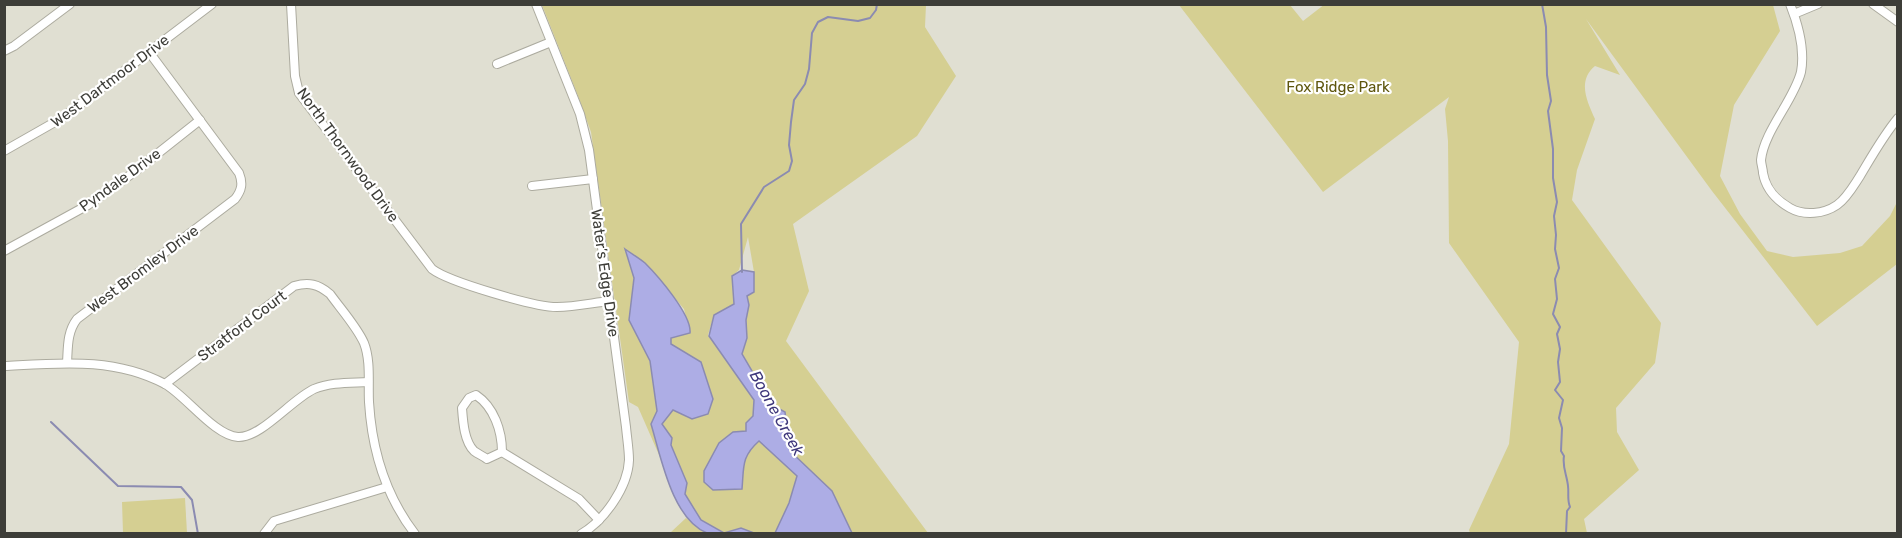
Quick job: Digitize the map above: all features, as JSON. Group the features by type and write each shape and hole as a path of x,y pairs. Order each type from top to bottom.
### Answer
{"street":[{"path":"4,51 70,4"},
{"name":"West Dartmoor Drive","path":"4,151 52,124 212,4"},
{"name":"North Thornwood Drive","path":"291,4 295,76 300,93 432,269 454,281 540,305 558,307 609,301"},
{"name":"Water’s Edge Drive","path":"536,4 580,114 589,150 629,462 622,487 612,503 599,520 581,534"},
{"path":"1790,4 1801,45 1801,71 1769,137 1761,160 1765,182 1776,201 1800,213 1821,211 1838,204 1852,188 1889,128 1898,118"},
{"path":"1794,14 1818,4"},
{"path":"1873,4 1898,22"},
{"path":"497,64 551,42"},
{"path":"149,52 200,120"},
{"name":"West Bromley Drive","path":"67,363 69,333 77,319 235,199 242,187 239,172 200,120"},
{"name":"Pyndale Drive","path":"4,251 88,205 200,120"},
{"path":"531,186 593,179"},
{"name":"Stratford Court","path":"165,384 294,286 316,284 330,294 363,341 368,357 370,420 376,455 387,487 400,514 415,534"},
{"path":"4,366 86,363 113,366 148,376 178,392 228,435 242,437 257,430 313,390 333,384 368,382"},
{"path":"476,395 486,401 502,439 502,452 487,459 473,449 466,435 462,408 469,398 476,395"},
{"path":"502,452 579,499 599,520"},
{"path":"264,534 274,521 387,487"}],"green space":[{"name":"Fox Ridge Park","path":"1325,4 1773,5 1780,31 1734,105 1720,176 1740,214 1767,251 1793,257 1840,253 1862,246 1890,216 1897,202 1897,264 1817,326 1712,191 1586,19 1620,75 1595,66 1586,78 1585,91 1595,119 1577,170 1572,200 1661,323 1655,363 1616,408 1617,432 1639,470 1584,519 1587,533 1470,533 1469,530 1509,444 1519,342 1449,243 1448,141 1445,109 1449,97 1323,192 1179,5 1290,5 1303,21"},
{"path":"542,5 926,5 925,27 956,76 917,136 793,224 809,291 786,341 928,533 852,533 832,491 790,451 785,412 772,406 742,353 747,338 746,320 749,305 747,296 754,292 754,272 748,237 739,270 732,276 734,304 714,315 708,335 754,400 753,416 746,431 742,489 744,464 748,452 759,441 798,476 775,533 754,533 741,528 724,533 701,520 685,494 687,483 671,445 672,438 662,424 673,410 692,418 708,414 713,399 701,362 671,344 671,338 690,333 684,309 645,263 626,250 634,278 629,320 650,361 657,411 651,424 663,464 638,407 629,402 591,132"},
{"path":"185,498 187,533 123,533 122,502"},
{"path":"686,518 708,533 670,533"}],"water":[{"path":"625,249 645,263 686,316 690,333 671,338 671,344 701,362 713,399 708,414 692,419 673,410 662,424 672,438 671,445 687,483 685,494 701,520 724,533 741,528 754,533 723,535 707,533 695,526 685,515 670,486 651,424 657,411 650,361 629,320 634,278"},
{"name":"Boone Creek","path":"742,270 754,272 754,292 747,296 749,305 746,320 747,338 742,354 772,405 785,412 790,451 832,491 852,533 775,533 789,503 797,476 759,441 746,457 742,489 713,490 704,482 704,471 719,443 733,432 746,431 746,423 753,416 754,400 709,336 714,315 734,304 732,276"}],"waterway":[{"path":"742,272 741,224 764,187 789,171 792,161 789,145 794,100 805,84 809,69 812,33 818,22 828,17 858,21 870,18 877,4"},
{"path":"1542,4 1546,27 1547,75 1551,101 1548,111 1557,202 1554,216 1555,249 1559,268 1555,279 1557,299 1553,314 1560,327 1557,334 1560,349 1558,362 1560,382 1555,390 1563,400 1559,418 1562,428 1561,451 1564,456 1570,507 1567,511 1566,534"},
{"path":"51,422 118,486 181,487 192,500 198,534"}]}
